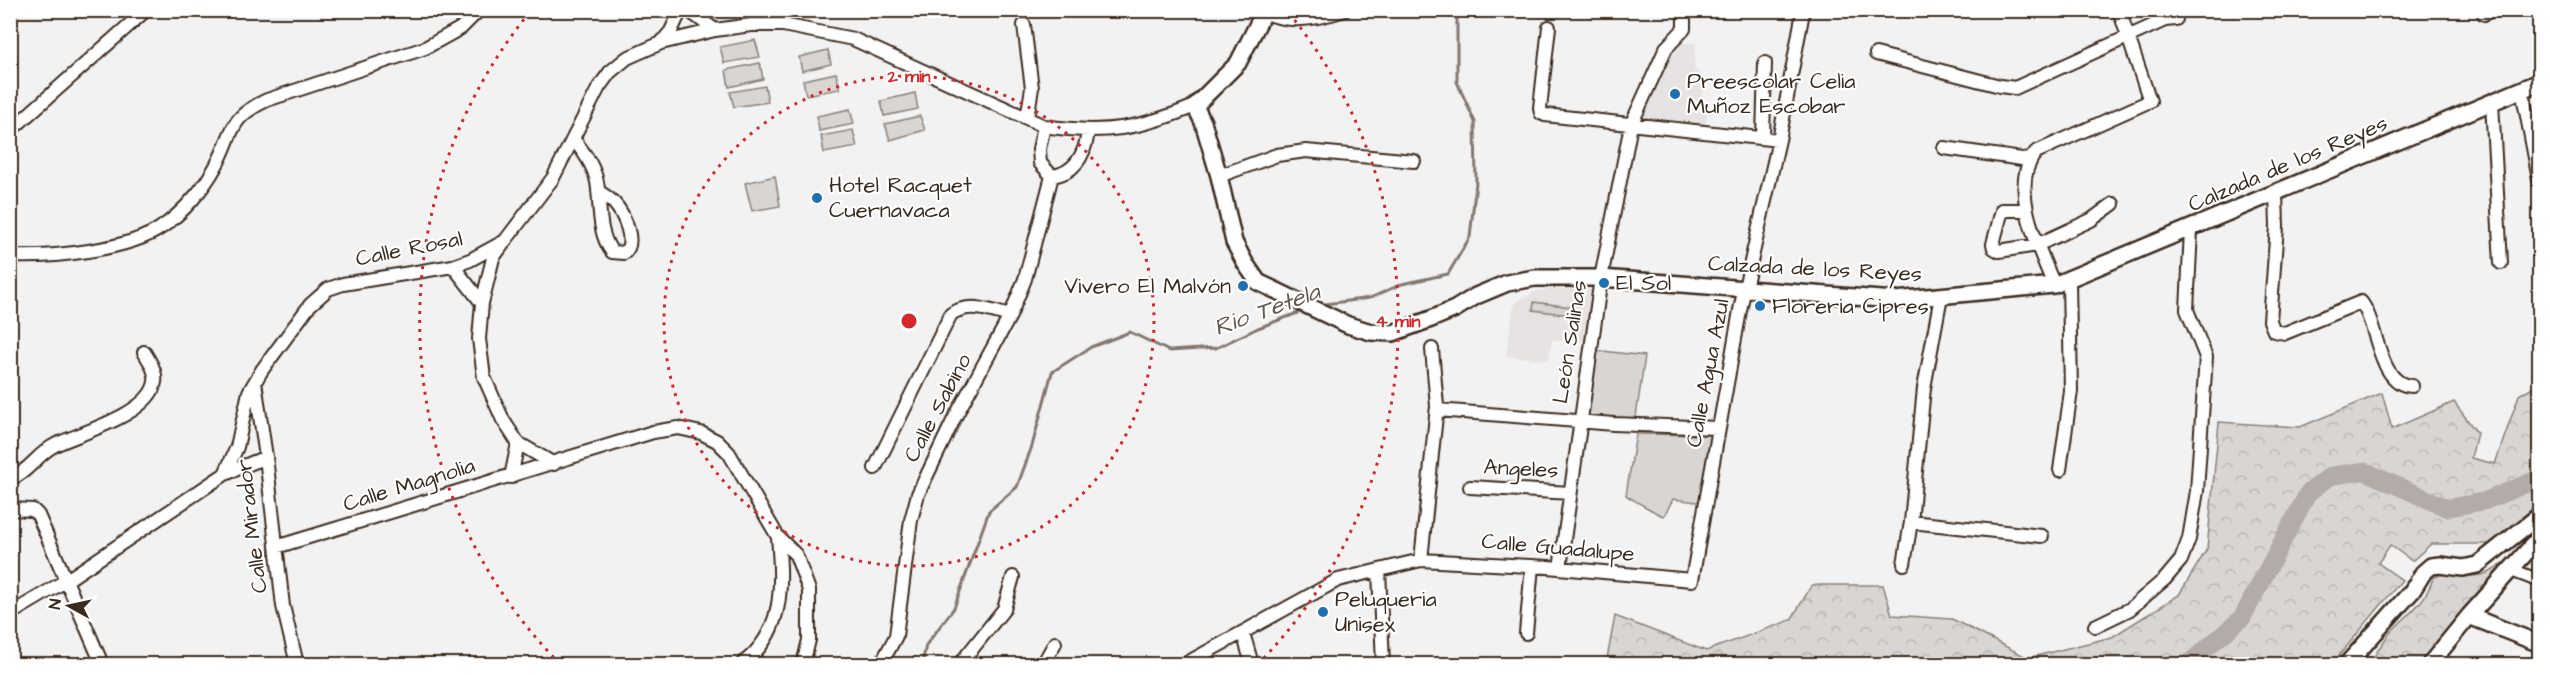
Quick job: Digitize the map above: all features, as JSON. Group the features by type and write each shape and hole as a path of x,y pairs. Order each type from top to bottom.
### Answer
{"street":[{"path":"10,131 146,10"},
{"path":"10,256 62,254 101,248 135,240 162,228 204,186 217,164 235,123 247,111 267,100 425,48 462,28 479,10"},
{"path":"661,43 674,28 681,10"},
{"path":"688,10 715,30"},
{"path":"1195,106 1238,63 1265,11 1280,18 1307,19 1345,10"},
{"name":"León Salinas","path":"1560,568 1601,278 1631,125 1666,48 1684,29 1684,10"},
{"path":"2060,470 2071,391 2062,283 2037,245 2026,210 2029,160 2036,152 2150,101 2119,10"},
{"name":"Calle Agua Azul","path":"1692,580 1718,428 1779,140 1803,12"},
{"path":"1876,54 2015,88 2165,20 2176,19"},
{"name":"Calle Rosal","path":"225,474 237,447 247,398 255,382 310,305 328,290 356,281 453,266 470,260 505,241 554,178 598,87 610,72 627,58 661,43 715,30 751,25 783,25 853,39 1044,126 1088,132 1113,131 1195,106"},
{"path":"1024,25 1032,88 1027,118"},
{"path":"1549,27 1541,113 1779,140"},
{"path":"1763,138 1765,63"},
{"name":"Calzada de los Reyes","path":"1195,106 1203,122 1219,176 1234,242 1258,282 1359,329 1385,333 1399,332 1455,309 1476,296 1507,283 1535,278 1601,278 1895,300 2062,283 2540,82"},
{"path":"2522,90 2540,184"},
{"path":"2492,103 2501,262"},
{"path":"1044,126 1039,149 1040,163 1052,176 1061,175 1076,165 1084,149 1088,132"},
{"path":"574,140 590,164 598,191 608,246 612,252 624,253 628,250 629,244 623,217 615,204 598,191"},
{"path":"1944,148 2029,160"},
{"path":"1219,176 1277,155 1306,151 1414,161"},
{"name":"Calle Sabino","path":"881,664 896,636 911,519 918,494 954,419 1010,316 1025,279 1052,176"},
{"path":"2276,193 2277,226 2270,321 2274,332 2285,333 2361,302 2391,377 2407,387 2412,387"},
{"path":"2026,210 2002,210 1993,244 1994,248 1999,251 2037,245 2091,220 2113,204"},
{"path":"2095,626 2130,609 2165,579 2181,560 2188,539 2197,491 2206,357 2187,310 2191,230"},
{"path":"505,241 493,258 482,303 478,339 484,377 503,420 518,443 554,464"},
{"path":"453,266 482,303"},
{"path":"1904,564 1911,522 1924,387 1941,296"},
{"path":"875,468 951,314 970,307 985,308 1010,316"},
{"path":"1421,560 1437,410 1432,349"},
{"path":"10,479 25,470 43,452 125,413 149,395 155,382 153,369 144,351"},
{"name":"Calle Mirador","path":"255,382 283,606 297,664"},
{"path":"1437,410 1579,422 1718,428"},
{"name":"Calle Magnolia","path":"276,547 653,432 678,428 701,433 717,441 729,453 778,537"},
{"path":"511,477 518,443"},
{"path":"10,614 67,580 225,474 266,457"},
{"name":"Angeles","path":"1470,487 1570,493"},
{"path":"10,509 36,512 102,664"},
{"path":"2348,664 2431,566 2463,568 2477,565 2540,515"},
{"path":"1911,522 2042,536"},
{"path":"778,537 796,555 809,590 809,640 803,664"},
{"path":"742,664 767,637 778,603 781,573 778,537"},
{"path":"2430,664 2469,616 2540,537"},
{"name":"Calle Guadalupe","path":"1185,664 1338,580 1421,560 1560,568 1692,580"},
{"path":"1526,633 1532,566"},
{"path":"1379,570 1383,664"},
{"path":"2511,570 2540,581"},
{"path":"781,573 803,573"},
{"path":"960,664 1004,609 1013,577"},
{"path":"2469,616 2540,644"},
{"path":"1243,633 1252,664"},
{"path":"1043,664 1055,643"}],"shaded area":[{"name":"Preescolar Celia Muñoz Escobar","path":"1670,43 1696,43 1694,68 1701,75 1704,88 1699,108 1708,109 1704,136 1634,119"},
{"path":"1547,283 1593,290 1587,342 1552,340 1549,360 1506,356 1514,304 1539,290 1546,290"}],"green space":[{"path":"755,40 760,57 724,63 720,47"},
{"path":"828,50 831,64 802,71 799,57"},
{"path":"760,63 763,79 729,87 726,70"},
{"path":"836,73 840,89 806,95 803,80"},
{"path":"765,86 768,102 734,107 730,92"},
{"path":"915,93 918,109 884,116 881,101"},
{"path":"850,109 854,124 819,131 817,116"},
{"path":"920,116 925,130 890,140 885,124"},
{"path":"853,130 857,147 824,153 821,136"},
{"path":"775,176 780,206 752,211 745,183"},
{"path":"1534,302 1571,307 1570,315 1533,310"},
{"path":"1594,350 1645,356 1635,423 1584,418"},
{"path":"2539,383 2539,503 2491,544 2431,544 2412,561 2390,545 2378,563 2402,580 2332,664 1606,664 1615,616 1706,651 1791,620 1812,585 1883,585 1892,615 1952,619 2028,658 2112,637 2179,595 2207,549 2219,422 2300,427 2382,393 2392,429 2454,402 2477,433 2471,458 2495,464 2519,395"},
{"path":"1636,434 1716,435 1706,496 1697,502 1673,499 1664,516 1626,495"},
{"path":"2539,529 2539,536 2434,664 2369,664 2390,633 2420,602 2433,578 2448,571 2476,576 2488,572 2509,558"}],"waterway":[{"name":"Rio Tetela","path":"1318,305 1370,298 1402,284 1448,274 1470,237 1476,182 1475,122 1457,82 1457,10"},
{"name":"Rio Tetela","path":"922,664 926,645 954,608 989,511 1017,487 1032,446 1052,372 1091,347 1130,332 1169,351 1216,348 1258,328 1303,311"},
{"path":"2188,664 2242,618 2308,493 2330,476 2364,471 2447,508 2485,501 2540,478"}],"place":[{"name":"Preescolar Celia Muñoz Escobar","path":"1675,94"},
{"name":"Hotel Racquet Cuernavaca","path":"817,198"},
{"name":"El Sol","path":"1604,283"},
{"name":"Vivero El Malvón","path":"1243,286"},
{"name":"Floreria Cipres","path":"1760,306"},
{"name":"Peluqueria Unisex","path":"1323,612"}]}
